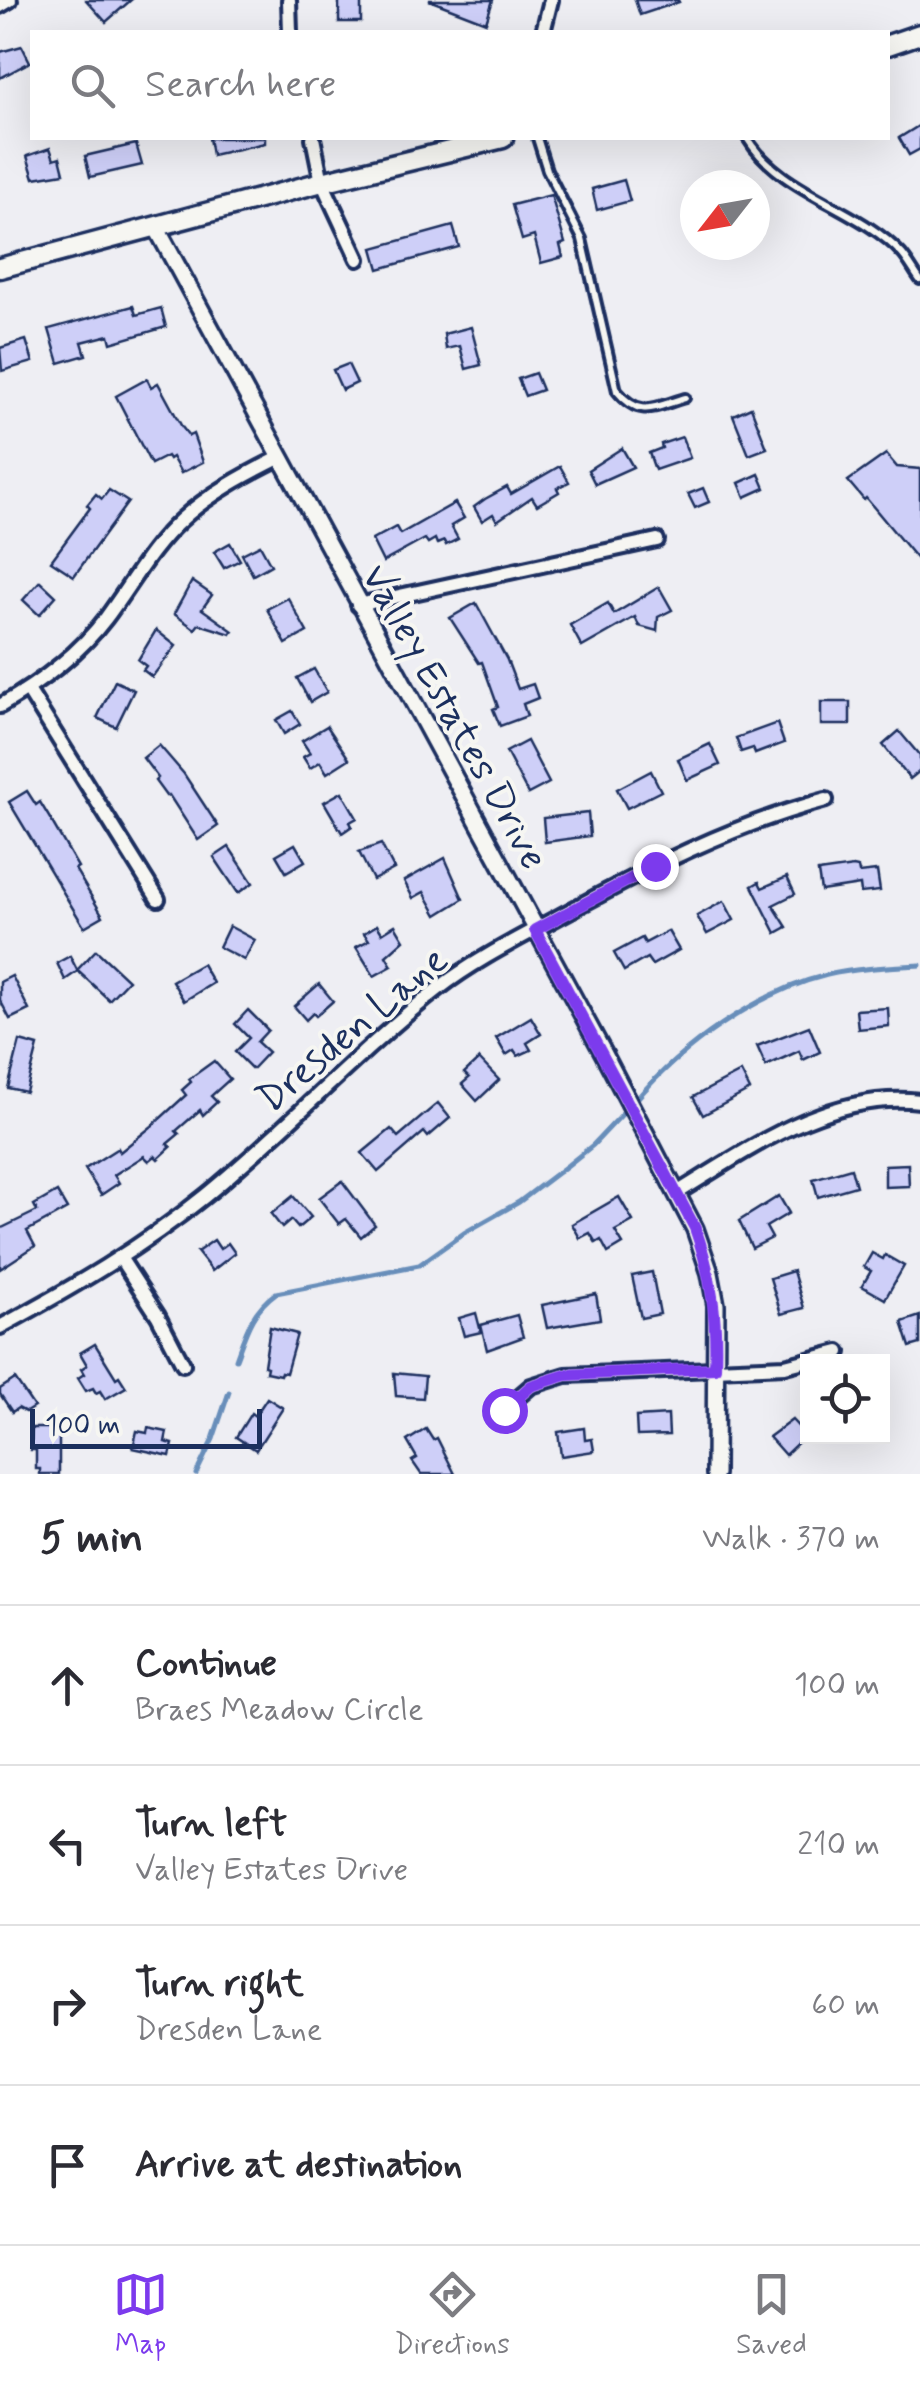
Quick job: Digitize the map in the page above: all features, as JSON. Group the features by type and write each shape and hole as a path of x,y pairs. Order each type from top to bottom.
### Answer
{"main road":[{"path":"890,45 920,34"},
{"path":"0,268 495,140"}],"street":[{"path":"0,6 10,0"},
{"path":"289,0 290,30"},
{"path":"544,30 551,0"},
{"path":"313,140 322,182 358,260"},
{"name":"Valley Estates Drive","path":"156,227 695,1228 716,1305 715,1474"},
{"path":"0,706 65,662 103,622 180,520 238,478 279,458"},
{"path":"358,604 657,540"},
{"path":"28,690 158,899"},
{"name":"Dresden Lane","path":"0,1326 121,1259 226,1179 441,987 535,930 722,833 826,800"},
{"path":"677,1193 823,1113 880,1099 920,1101"},
{"path":"121,1259 183,1364"},
{"path":"504,1410 531,1386 566,1375 785,1366 839,1352"}],"lane":[{"path":"538,140 547,170 582,239 618,391 632,407 644,410 685,398"},
{"path":"749,140 764,160 901,253 920,280"}],"building":[{"path":"86,0 131,0 106,22"},
{"path":"339,0 361,0 361,22 339,22"},
{"path":"429,0 493,0 486,22"},
{"path":"635,0 678,0 679,2 640,15"},
{"path":"22,46 30,62 0,78 0,52"},
{"path":"920,125 920,149 909,155 899,138"},
{"path":"209,140 265,140 265,143 212,155"},
{"path":"136,144 142,165 90,177 85,156"},
{"path":"50,148 54,159 60,157 64,173 34,178 27,156"},
{"path":"624,180 630,201 597,210 592,189"},
{"path":"551,195 565,243 560,245 563,257 541,263 534,236 522,240 512,205"},
{"path":"453,226 459,247 379,269 373,248"},
{"path":"133,306 136,315 161,308 166,327 111,343 109,335 82,342 86,355 59,363 49,329"},
{"path":"471,327 481,365 466,369 460,346 446,349 444,334"},
{"path":"26,340 33,362 2,371 0,348"},
{"path":"348,364 357,383 342,390 333,370"},
{"path":"535,373 542,390 525,396 518,379"},
{"path":"147,379 151,387 158,383 182,427 189,436 193,434 203,462 181,473 172,457 151,464 116,396"},
{"path":"751,407 767,448 749,455 733,415"},
{"path":"682,437 690,458 655,470 649,453"},
{"path":"622,448 633,467 595,484 588,470"},
{"path":"886,454 897,467 920,469 920,563 848,481"},
{"path":"560,466 569,482 557,488 559,492 537,505 532,497 497,521 493,514 482,521 474,507 485,499 507,487 511,494"},
{"path":"759,474 765,488 745,497 739,483"},
{"path":"703,488 709,502 695,508 688,494"},
{"path":"109,490 128,502 74,576 51,561 90,508 87,505 96,494 102,499"},
{"path":"455,503 464,518 451,526 458,539 446,545 444,541 437,544 435,539 428,543 425,539 383,562 372,540 396,527 400,534"},
{"path":"230,543 240,560 224,568 214,552"},
{"path":"260,545 271,565 253,575 242,554"},
{"path":"40,581 56,596 39,615 23,600"},
{"path":"192,581 212,595 202,609 233,631 231,634 199,624 195,629 174,614"},
{"path":"659,587 672,610 658,617 657,631 639,626 635,617 582,647 570,625 608,603 614,614"},
{"path":"288,598 307,632 286,644 267,609"},
{"path":"476,603 518,689 533,684 538,698 523,704 527,716 500,726 493,709 498,707 482,662 479,663 450,618"},
{"path":"156,630 176,646 152,677 138,660"},
{"path":"314,669 327,692 310,702 297,678"},
{"path":"115,681 134,690 116,727 97,718"},
{"path":"821,702 850,702 850,725 821,725"},
{"path":"292,711 300,724 284,734 276,720"},
{"path":"777,723 784,743 755,754 753,748 741,752 736,738"},
{"path":"327,726 349,759 327,773 320,762 310,768 303,757 310,753 302,741"},
{"path":"899,731 920,756 920,771 910,779 883,745"},
{"path":"527,741 549,783 528,794 506,752"},
{"path":"710,744 720,765 687,780 678,759"},
{"path":"159,745 184,774 218,826 198,840 143,758"},
{"path":"651,771 661,791 627,808 617,789"},
{"path":"27,791 36,805 40,802 103,916 84,927 9,802"},
{"path":"342,792 357,818 342,833 324,802"},
{"path":"588,813 590,836 545,842 543,818"},
{"path":"295,844 305,861 286,872 276,855"},
{"path":"381,844 394,869 373,880 359,852"},
{"path":"229,847 253,883 238,893 214,857"},
{"path":"445,858 463,899 437,915 424,892 413,898 404,881"},
{"path":"853,867 859,873 877,871 880,891 861,893 860,885 821,891 818,872"},
{"path":"787,877 795,894 773,905 787,927 776,933 752,886 759,882 762,888"},
{"path":"724,901 734,920 707,934 697,916"},
{"path":"377,925 382,933 395,925 404,940 386,956 392,966 374,976 356,947 369,940 364,933"},
{"path":"229,926 255,940 244,960 219,947"},
{"path":"668,931 679,950 652,965 647,958 624,971 614,953 642,938 645,943"},
{"path":"96,950 128,980 109,1000 78,971 65,980 57,963 70,956 77,970"},
{"path":"202,964 213,983 184,1001 172,981"},
{"path":"12,976 29,1010 10,1019 0,1000 0,982"},
{"path":"319,984 333,1001 306,1020 294,1006"},
{"path":"888,1008 889,1026 858,1029 856,1010"},
{"path":"248,1010 268,1030 257,1042 268,1052 252,1069 235,1052 249,1038 235,1024"},
{"path":"531,1017 541,1034 527,1043 531,1050 518,1056 514,1050 506,1055 496,1038"},
{"path":"809,1026 820,1052 803,1060 799,1051 766,1066 757,1046"},
{"path":"20,1041 38,1046 26,1092 8,1088"},
{"path":"479,1059 499,1080 477,1101 462,1084 469,1078 464,1073"},
{"path":"214,1061 230,1079 211,1096 217,1102 203,1115 200,1110 176,1131 179,1134 167,1144 171,1147 158,1159 155,1156 149,1161 144,1156 114,1175 119,1183 101,1195 85,1169 118,1148 120,1152 152,1126 186,1095 182,1090 191,1082 189,1079"},
{"path":"741,1072 750,1090 703,1115 693,1097"},
{"path":"438,1103 450,1118 428,1137 424,1132 378,1172 362,1153 391,1129 398,1137"},
{"path":"908,1164 909,1186 885,1187 885,1165"},
{"path":"851,1168 856,1186 818,1197 813,1179"},
{"path":"342,1181 375,1225 361,1237 346,1219 339,1224 319,1198"},
{"path":"57,1192 67,1209 27,1231 35,1246 0,1269 0,1229 37,1211 34,1205"},
{"path":"293,1196 311,1217 298,1228 291,1220 282,1228 271,1214"},
{"path":"779,1196 789,1213 766,1227 772,1238 752,1248 739,1221"},
{"path":"619,1197 633,1221 615,1231 623,1244 608,1253 601,1240 596,1243 590,1233 580,1238 572,1224"},
{"path":"214,1240 220,1249 228,1243 235,1253 212,1271 197,1252"},
{"path":"872,1253 883,1259 885,1255 904,1266 885,1299 862,1286 871,1271 864,1267"},
{"path":"793,1271 804,1308 781,1314 770,1278"},
{"path":"652,1272 660,1314 641,1318 632,1276"},
{"path":"596,1294 600,1319 547,1328 542,1305"},
{"path":"476,1313 481,1332 464,1336 459,1318"},
{"path":"517,1315 523,1337 487,1350 481,1325"},
{"path":"920,1316 920,1344 910,1347 902,1322"},
{"path":"270,1327 297,1334 286,1373 280,1375 266,1372 264,1366"},
{"path":"95,1344 126,1387 105,1399 93,1388 86,1391 78,1378 87,1365 80,1353"},
{"path":"394,1373 425,1376 423,1398 396,1396"},
{"path":"15,1379 34,1407 26,1412 18,1408 12,1412 0,1394 0,1389"},
{"path":"267,1398 283,1408 256,1450 236,1437 251,1413 255,1416"},
{"path":"668,1415 669,1435 637,1436 636,1417"},
{"path":"792,1420 800,1429 800,1441 785,1455 769,1437"},
{"path":"32,1428 59,1428 59,1474 40,1474 40,1469 36,1469 36,1450 31,1450"},
{"path":"148,1428 167,1432 165,1442 173,1444 170,1456 133,1448 137,1431 147,1433"},
{"path":"584,1428 585,1440 592,1439 594,1451 561,1456 558,1432"},
{"path":"426,1429 433,1440 437,1438 455,1474 421,1474 412,1461 417,1458 407,1441"}],"waterway":[{"path":"635,1101 698,1042 774,994 827,975 920,965"},
{"path":"236,1359 255,1314 276,1293 419,1265 464,1233 519,1202 593,1145 627,1109"},
{"path":"196,1474 229,1392"}],"route":[{"path":"504,1410 531,1386 566,1375 715,1368 716,1305 695,1228 535,930 655,866"}]}
